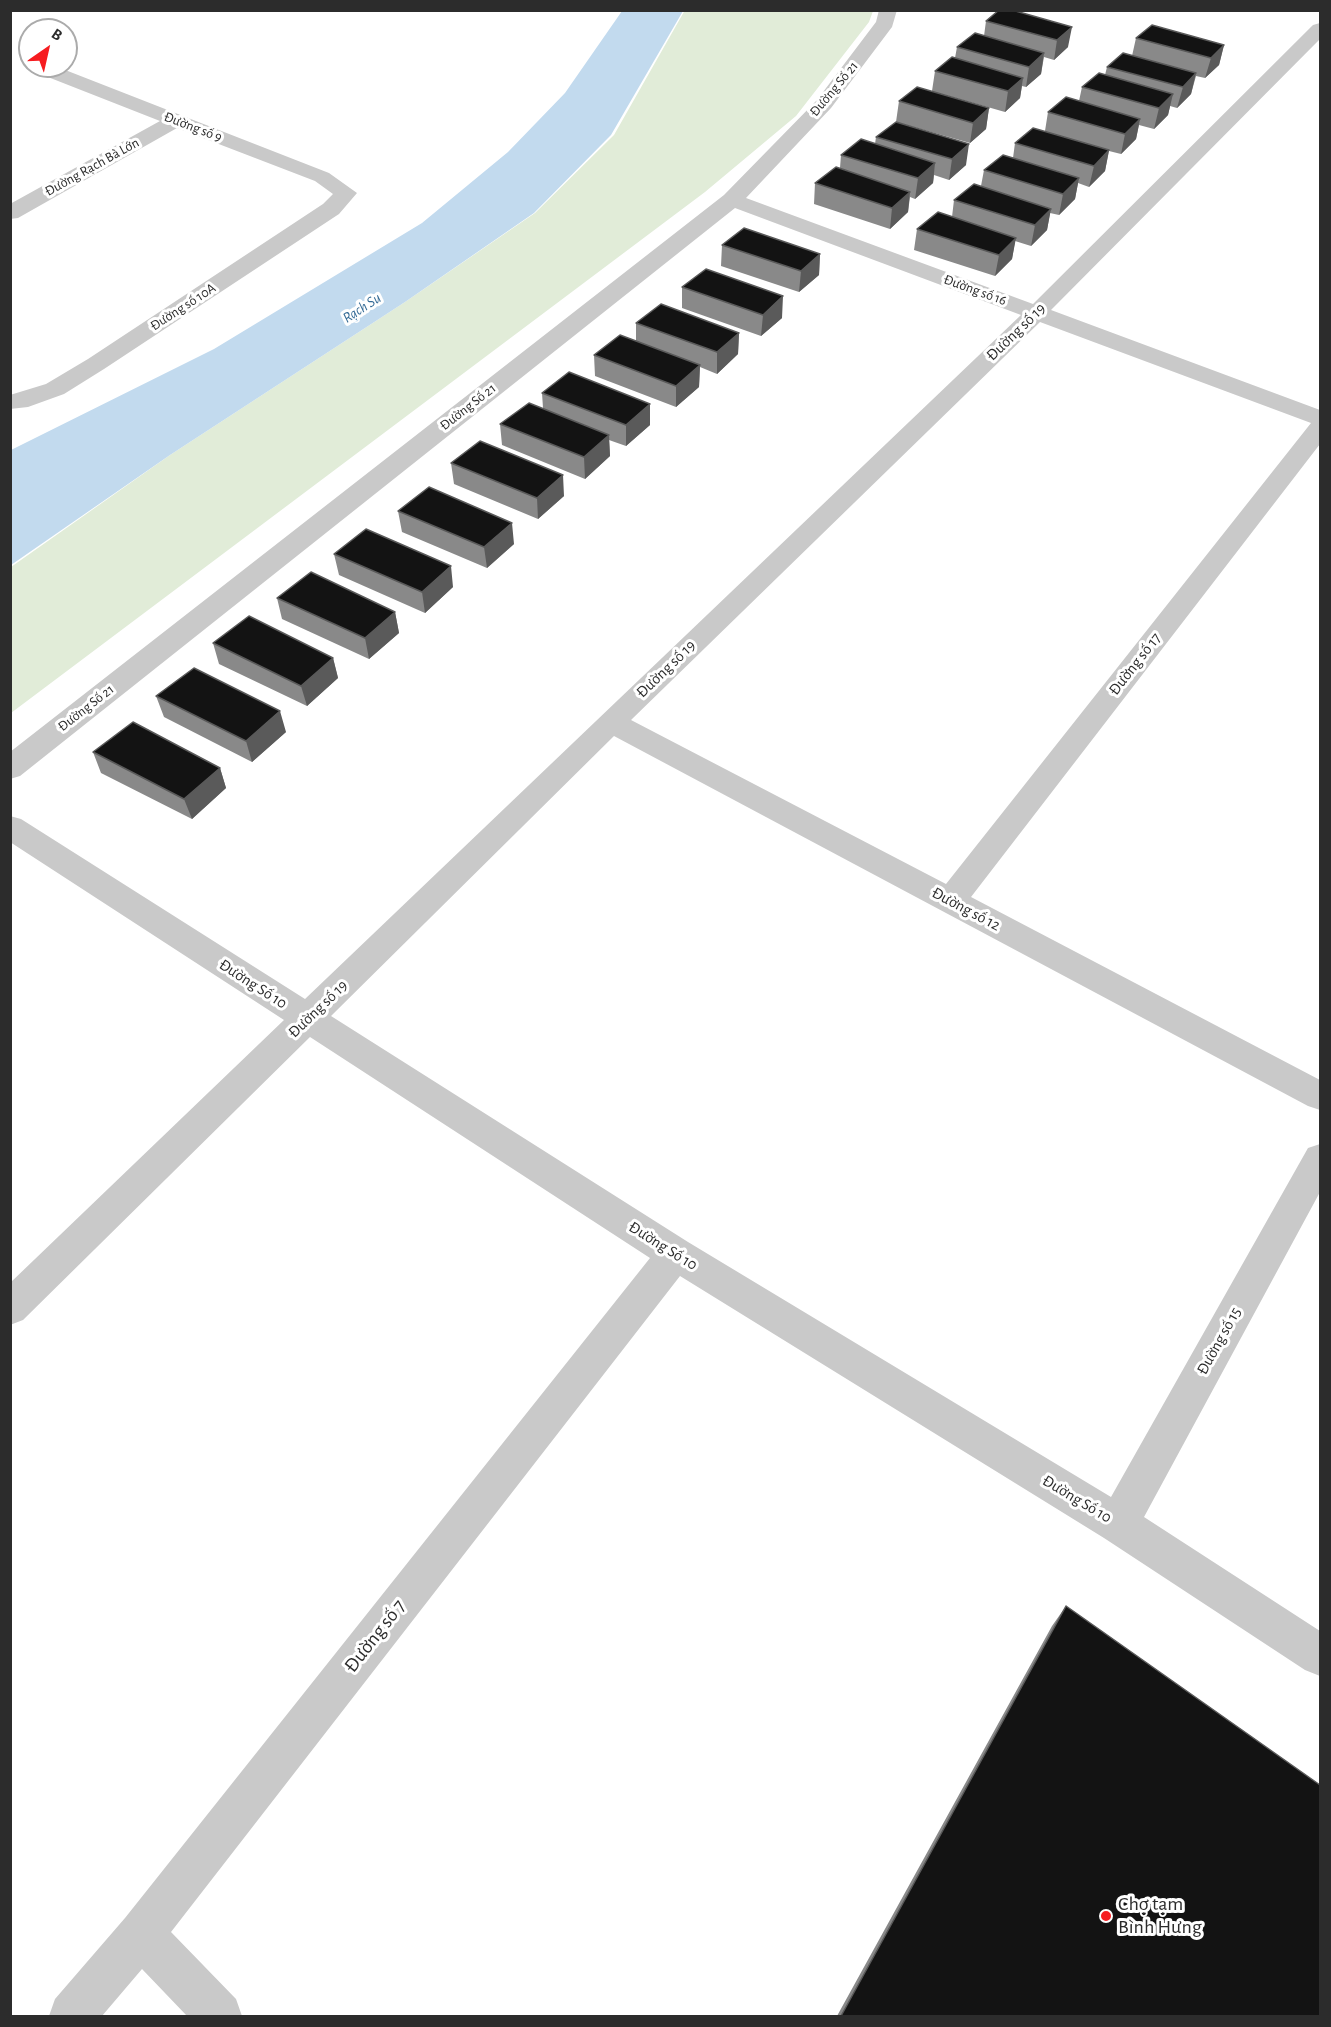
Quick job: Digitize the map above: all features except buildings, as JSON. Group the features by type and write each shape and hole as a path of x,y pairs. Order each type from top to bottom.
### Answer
{"street":[{"name":"Đường Số 21","path":"10,768 732,201 824,104 885,23 888,10"},
{"name":"Đường số 19","path":"10,1308 611,722 1311,52 1320,29"},
{"name":"Đường số 9","path":"66,78 322,177 346,193"},
{"name":"Đường Rạch Bà Lớn","path":"10,213 174,121"},
{"name":"Đường số 10A","path":"10,402 19,402 55,388 96,364 331,209 346,193"},
{"name":"Đường số 16","path":"732,201 1320,418"},
{"name":"Đường số 17","path":"950,901 1320,428"},
{"name":"Đường số 12","path":"611,722 1320,1096"},
{"name":"Đường Số 10","path":"10,827 675,1254 1118,1524 1320,1655"},
{"name":"Đường số 15","path":"1118,1524 1320,1159"},
{"name":"Đường số 7","path":"72,2016 141,1934 675,1254"},
{"path":"141,1934 219,2016"}],"green space":[{"path":"685,10 873,11 869,22 796,116 705,192 11,713 11,567 170,455 405,302 535,213 614,135"}],"water":[{"name":"Rạch Su","path":"622,11 683,11 611,135 534,213 405,302 170,455 11,565 11,450 214,349 422,223 508,152 565,93"}],"place":[{"name":"Chợ tạm Bình Hưng","path":"1106,1916"}]}
